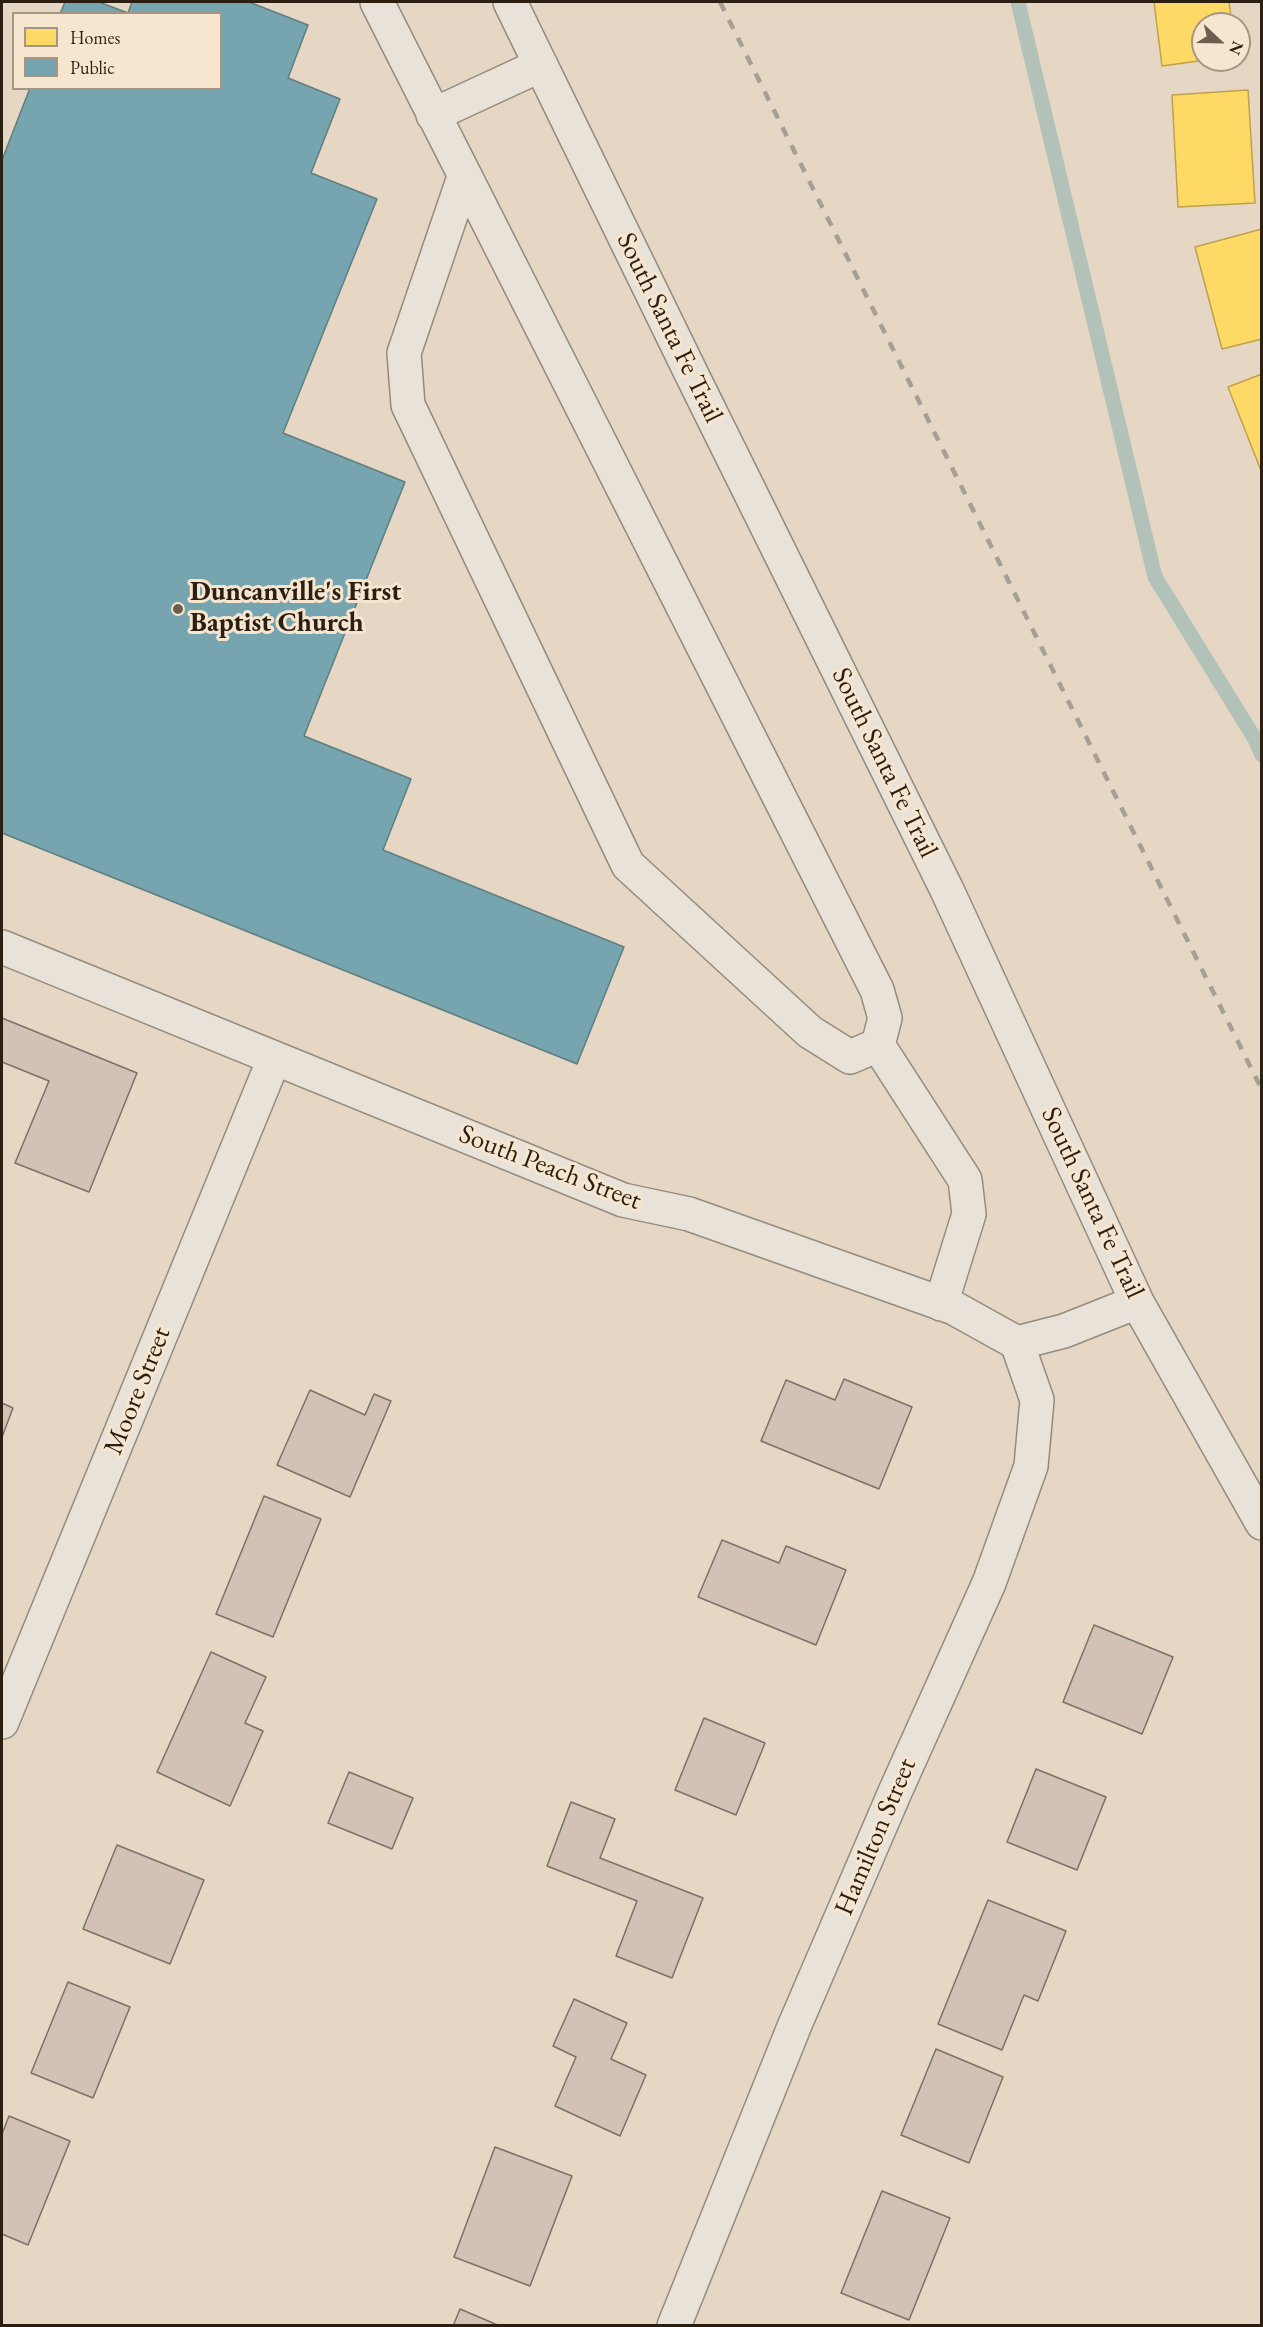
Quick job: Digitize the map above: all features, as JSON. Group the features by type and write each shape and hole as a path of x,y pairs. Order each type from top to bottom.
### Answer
{"street":[{"path":"377,2 877,990 885,1018 878,1045 965,1180 969,1214 941,1304"},
{"name":"South Santa Fe Trail","path":"510,2 947,890 1137,1302 1262,1523"},
{"path":"433,115 541,65"},
{"path":"464,177 404,353 408,405 628,865 810,1032 850,1057 878,1045"},
{"name":"South Peach Street","path":"2,947 623,1200 689,1214 954,1308 1017,1343"},
{"name":"Moore Street","path":"2,1722 274,1059"},
{"path":"1017,1343 1064,1331 1137,1302"},
{"name":"Hamilton Street","path":"674,2325 794,2027 989,1583 1031,1466 1037,1400 1017,1343"}],"building: Homes":[{"path":"1154,2 1229,2 1230,12 1191,12 1191,62 1162,66"},
{"path":"1248,90 1255,203 1178,207 1172,95"},
{"path":"1262,229 1262,339 1222,349 1195,247"},
{"path":"1262,374 1262,473 1228,387"}],"building: Public":[{"name":"Duncanville's First Baptist Church","path":"65,2 99,2 125,12 61,12"},
{"name":"Duncanville's First Baptist Church","path":"132,2 249,2 308,25 288,78 340,99 311,173 377,199 283,433 405,482 304,736 411,779 383,850 624,947 577,1064 2,833 2,160 29,90 222,90 222,12 128,12"}],"building: Other":[{"path":"2,1018 137,1073 89,1192 15,1163 49,1081 2,1062"},
{"path":"844,1379 912,1407 879,1489 761,1441 786,1380 835,1400"},
{"path":"310,1390 365,1415 374,1394 391,1401 350,1497 277,1465"},
{"path":"2,1403 13,1408 2,1437"},
{"path":"264,1496 321,1519 273,1637 216,1614"},
{"path":"722,1540 779,1563 786,1546 846,1570 816,1645 698,1597"},
{"path":"1094,1625 1173,1657 1142,1734 1063,1702"},
{"path":"211,1652 266,1677 245,1723 263,1731 230,1806 157,1772"},
{"path":"704,1718 765,1743 736,1815 675,1790"},
{"path":"1036,1769 1106,1797 1077,1870 1007,1842"},
{"path":"349,1772 413,1798 392,1849 328,1823"},
{"path":"571,1802 615,1819 600,1858 703,1898 672,1978 616,1956 637,1901 547,1866"},
{"path":"117,1845 204,1880 170,1964 83,1929"},
{"path":"988,1900 1066,1931 1038,2001 1024,1995 1002,2050 938,2024"},
{"path":"68,1982 130,2007 93,2098 31,2073"},
{"path":"574,1999 627,2023 611,2059 646,2075 620,2136 555,2106 576,2057 553,2046"},
{"path":"936,2049 1003,2077 969,2163 901,2135"},
{"path":"9,2116 70,2141 28,2245 2,2234 2,2134"},
{"path":"495,2147 572,2176 530,2286 454,2257"},
{"path":"882,2191 950,2218 909,2320 841,2293"},
{"path":"460,2309 500,2326 453,2326"}],"waterway":[{"path":"1018,2 1155,577 1255,739 1262,755"}],"railway":[{"path":"720,2 1262,1090"}],"place":[{"name":"Duncanville's First Baptist Church","path":"178,609"}]}
